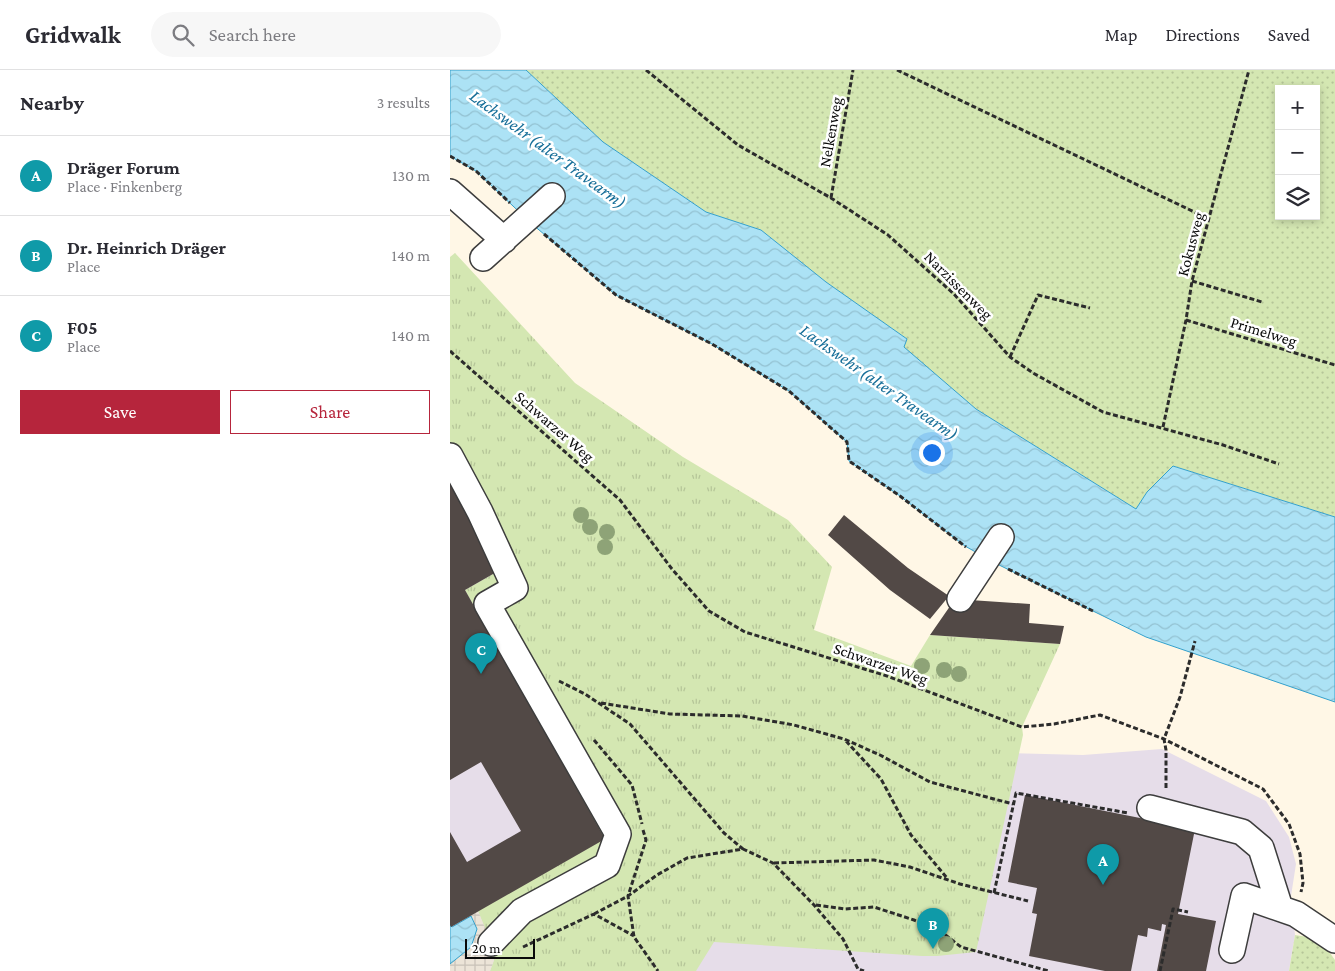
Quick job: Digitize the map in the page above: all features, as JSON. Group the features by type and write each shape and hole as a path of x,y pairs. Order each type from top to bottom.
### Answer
{"street":[{"path":"450,192 504,240"},
{"path":"483,258 552,196"},
{"path":"450,456 480,512 514,588 487,604 618,834 607,865 522,911 491,943"},
{"path":"960,599 1001,536"},
{"path":"1158,810 1242,832 1262,848 1288,911"},
{"path":"1232,950 1244,896 1288,911 1335,940"}],"path":[{"name":"Narzissenweg","path":"646,70 738,145 831,198 888,236 954,294 1010,357 1033,373 1104,412 1163,427 1280,464"},
{"name":"Nelkenweg","path":"831,198 853,70"},
{"path":"897,70 1209,219"},
{"name":"Kokusweg","path":"1163,427 1186,320 1192,281 1249,70"},
{"path":"450,156 476,170 516,209"},
{"path":"539,230 616,295 712,344 789,391 847,442 849,461 972,550"},
{"path":"1192,281 1262,302"},
{"path":"1010,357 1038,295 1090,308"},
{"name":"Primelweg","path":"1186,320 1335,365"},
{"name":"Schwarzer Weg","path":"450,351 620,500 672,569 709,611 745,632 887,676 1022,727 1054,724 1100,715 1164,739 1263,789 1289,824 1300,854 1302,882 1288,911"},
{"path":"1002,566 1093,612"},
{"path":"994,893 1016,793 1147,816 1158,810 1166,750 1164,739 1180,697 1195,641"},
{"path":"552,678 585,694 630,724 724,833 743,849 773,863 814,905 843,939 858,969 864,971"},
{"path":"598,703 670,714 742,716 794,725 844,739 880,755 930,782 1013,804"},
{"path":"589,734 632,784 646,840 628,896 634,936 658,971"},
{"path":"844,739 881,779 911,835 947,879"},
{"path":"521,948 628,896 687,858 743,849"},
{"path":"773,863 874,860 910,867 960,884 1028,901"},
{"path":"814,905 845,909 874,907 938,930 961,947 1033,969 1049,971"},
{"path":"1160,971 1173,909 1188,912"},
{"path":"594,914 634,936"}],"shaded area":[{"path":"450,418 1001,753 1083,755 1162,749 1266,801 1289,837 1296,864 1291,896 1295,935 1289,971 450,971"},
{"path":"478,911 491,943 494,960 490,971 450,971 450,925 452,927"}],"green space":[{"path":"526,70 1335,70 1335,517 1173,466 1147,492 1136,509 976,409 903,347 907,339 826,282 761,230 706,212 603,142"},
{"path":"455,253 575,383 683,457 788,520 832,567 814,630 911,666 930,635 1060,644 1022,727 1023,735 976,952 922,956 714,942 696,971 490,971 494,960 491,943 478,911 604,839 465,590 500,570 450,481 450,257"},
{"path":"1295,935 1308,937 1330,953 1335,960 1335,971 1289,971"}],"water":[{"name":"Lachswehr (alter Travearm)","path":"450,70 526,70 603,142 706,212 761,230 826,282 907,339 904,347 976,409 1136,509 1147,492 1173,466 1335,517 1335,702 1146,637 995,563 965,546 900,496 849,461 847,442 789,391 712,344 616,295 532,224 476,171 450,156"},
{"path":"471,916 477,929 471,947 450,964 450,925 452,927"}],"building":[{"path":"450,481 500,570 465,590 605,839 451,927 450,832 467,862 521,831 481,762 450,780"},
{"path":"844,515 908,568 949,596 930,619 890,590 828,535"},
{"path":"955,599 1030,604 1029,623 1064,626 1060,644 930,635"},
{"path":"1025,795 1195,829 1178,914 1216,921 1206,971 1157,971 1166,925 1162,924 1161,931 1148,928 1147,937 1138,935 1131,971 1105,971 1029,956 1037,914 1032,913 1037,888 1008,882"}],"place":[{"name":"F05","path":"481,674"},
{"name":"Dräger Forum","path":"1103,885"},
{"name":"Dr. Heinrich Dräger","path":"933,949"}]}
